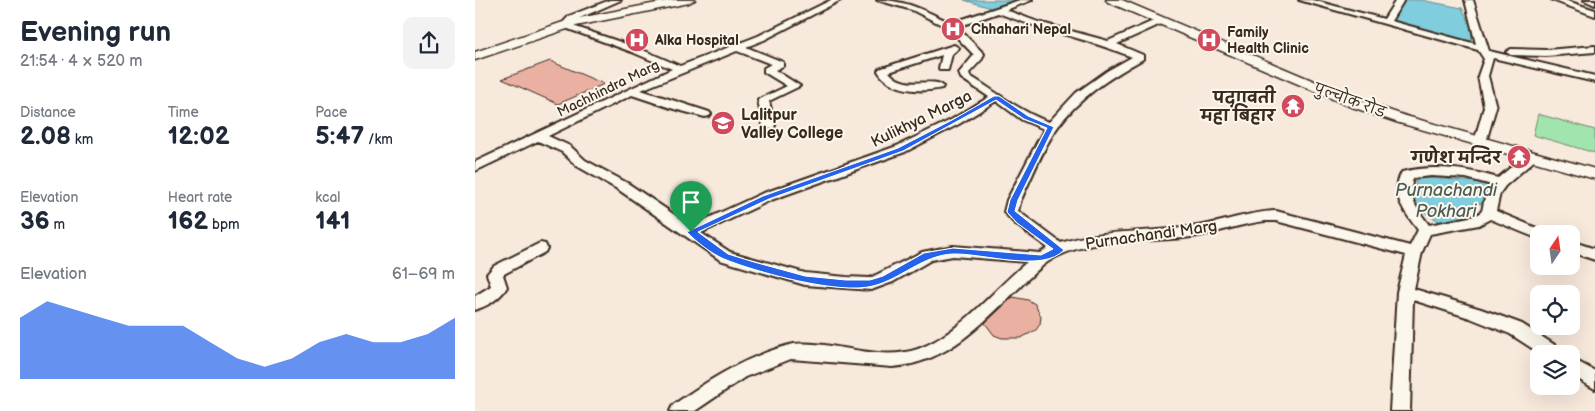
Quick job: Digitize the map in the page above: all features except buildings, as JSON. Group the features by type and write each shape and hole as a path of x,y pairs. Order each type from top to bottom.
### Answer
{"main road":[{"path":"475,52 565,24 677,0"},
{"path":"475,56 565,24 689,0"},
{"name":"पुल्चोक रोड","path":"1115,0 1354,103 1480,142 1595,174"}],"street":[{"path":"565,24 617,0"},
{"name":"Machhindra Marg","path":"475,167 679,69 761,38 837,0"},
{"path":"881,0 915,8 951,26 979,54 979,57 964,73 966,78 1026,118 1051,127"},
{"path":"951,26 1028,0"},
{"path":"1303,0 1485,51 1595,79"},
{"path":"1386,22 1400,0"},
{"path":"1468,0 1488,63 1483,76 1490,107 1480,142"},
{"path":"1556,0 1595,13"},
{"path":"1588,0 1595,3"},
{"path":"998,10 1028,21 1109,44 1139,57 1111,73 1080,95 1051,127 1014,200 1011,212 1020,221 1060,250"},
{"path":"1109,44 1160,21"},
{"path":"565,24 635,50 679,69"},
{"path":"938,86 924,87 900,84 888,79 883,71 969,43"},
{"path":"737,47 779,64 768,70 795,86 763,100 769,126"},
{"path":"944,68 947,53 950,49"},
{"path":"1485,51 1546,53 1595,49"},
{"path":"632,91 705,114"},
{"name":"Kulikhya Marga","path":"691,232 766,197 901,149 955,122 997,97"},
{"path":"540,136 566,149 581,162 624,187 725,256 805,279 846,284 871,284 887,278 927,256 953,251 1042,258"},
{"path":"1425,230 1479,220 1489,213 1493,193 1500,182 1532,156"},
{"path":"1425,230 1409,209 1402,192 1407,175 1423,172 1461,172 1500,182"},
{"path":"1489,213 1530,230"},
{"name":"Purnachandi Marg","path":"681,411 726,377 758,361 794,351 893,360 920,356 941,344 964,327 1042,258 1094,239 1192,232 1264,216 1286,217 1414,252"},
{"path":"1400,411 1405,292 1414,252 1425,230"},
{"path":"475,304 491,295 499,287 495,274 499,270 541,248"},
{"path":"1580,249 1595,255"},
{"path":"1405,292 1475,314 1516,330 1540,345"},
{"path":"1580,371 1595,381"}],"green space":[{"path":"1538,114 1595,130 1595,153 1533,135"}],"water":[{"path":"964,0 1028,0 998,10"},
{"path":"1402,0 1421,0 1462,8 1471,26 1472,43 1390,23"},
{"name":"Purnachandi Pokhari","path":"1433,178 1476,182 1494,189 1489,205 1474,203 1466,212 1474,219 1445,225 1412,205 1416,179"}],"place":[{"name":"Chhahari Nepal","path":"953,29"},
{"name":"Alka Hospital","path":"637,40"},
{"name":"Family Health Clinic","path":"1209,40"},
{"name":"पद्मावती महा बिहार","path":"1293,106"},
{"name":"Lalitpur Valley College","path":"723,123"},
{"name":"गणेश मन्दिर","path":"1519,157"}],"route":[{"path":"997,97 1026,118 1051,127 1014,200 1011,212 1020,221 1060,250 1042,258 953,251 927,256 887,278 871,284 846,284 805,279 725,256 691,232 766,197 901,149 955,122 997,97"}]}
